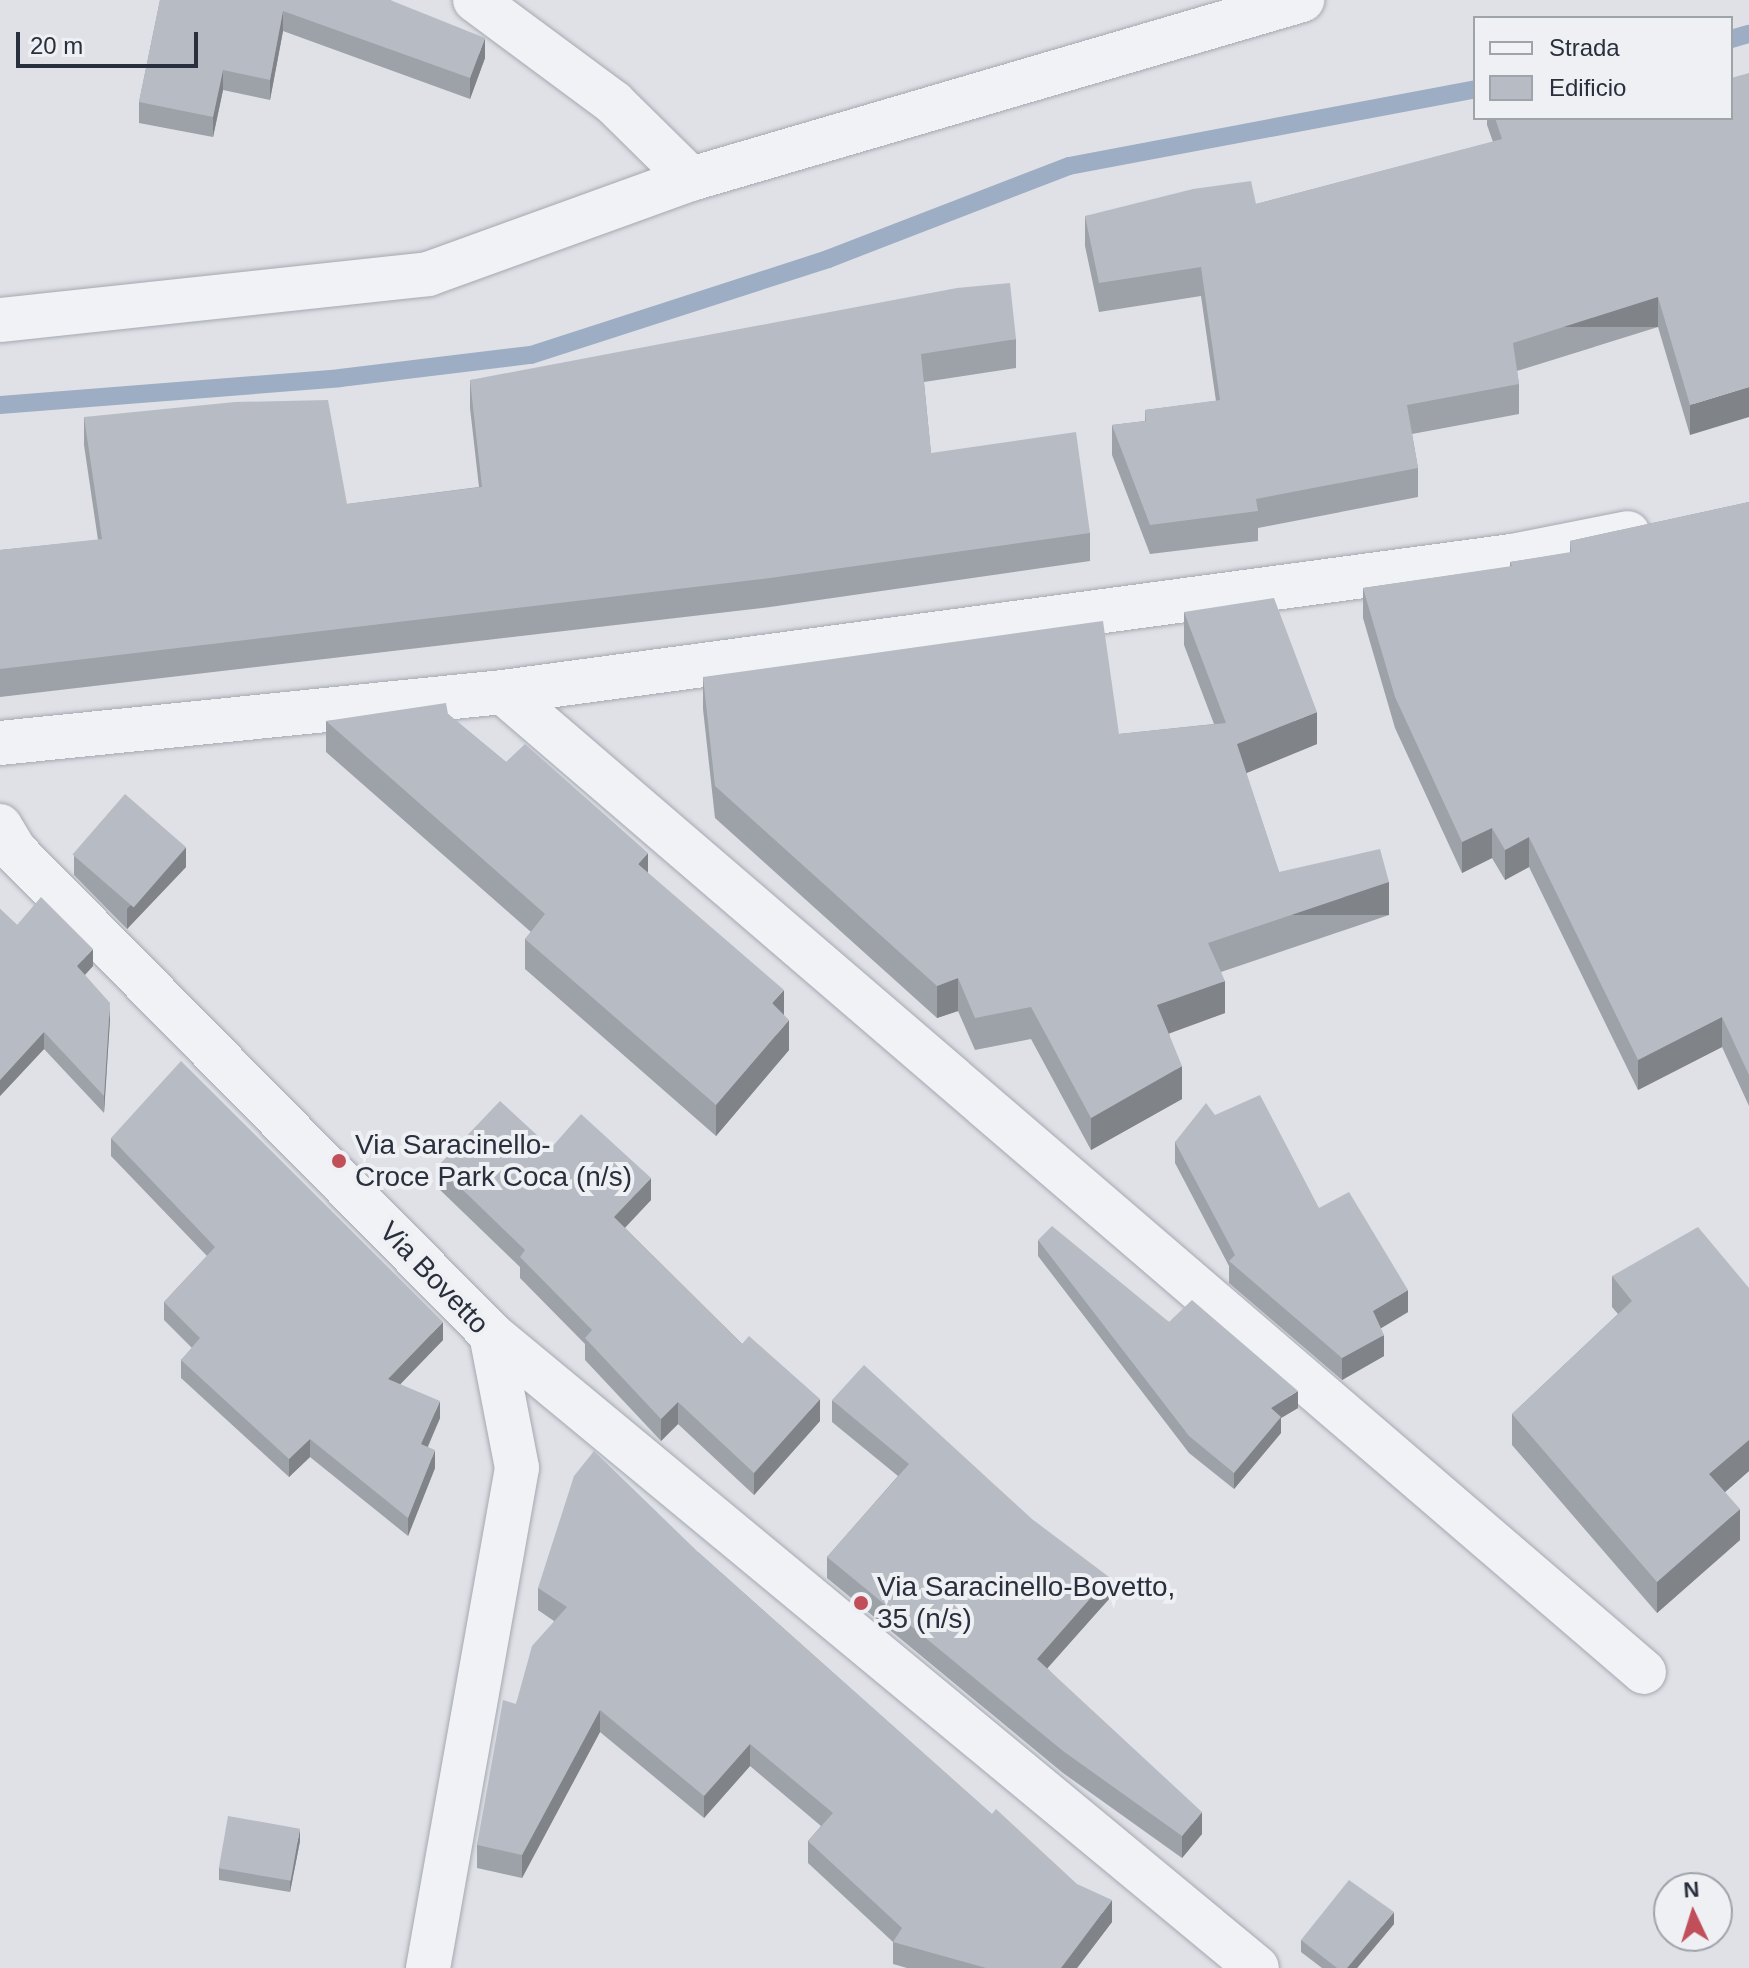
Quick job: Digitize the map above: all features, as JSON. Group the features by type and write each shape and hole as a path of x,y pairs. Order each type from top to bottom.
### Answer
{"street":[{"path":"475,0 614,103 691,179"},
{"path":"0,320 428,274 691,179 1302,0"},
{"path":"0,743 503,692 1512,556 1675,523"},
{"path":"503,692 1644,1672"},
{"name":"Via Bovetto","path":"0,826 15,851 491,1334 517,1468 428,1968"},
{"path":"491,1334 1257,1968"}],"building":[{"path":"160,0 390,0 485,38 470,78 283,11 270,80 223,70 213,117 139,102"},
{"path":"1749,73 1749,387 1690,405 1658,297 1513,343 1519,384 1407,405 1418,468 1256,499 1258,511 1150,525 1112,425 1146,421 1145,410 1220,400 1201,267 1099,283 1085,216 1193,189 1251,181 1256,204 1502,139 1496,120 1733,120 1733,77"},
{"path":"1010,283 1016,339 921,354 931,453 1076,432 1090,533 770,578 0,669 0,550 102,539 84,417 235,402 328,400 347,504 482,487 470,380 957,288"},
{"path":"1749,502 1749,1075 1722,1017 1638,1060 1529,837 1505,850 1492,828 1462,842 1395,697 1363,588 1512,566 1510,562 1571,552 1570,541"},
{"path":"1274,598 1317,712 1237,744 1279,872 1380,849 1389,882 1208,943 1225,981 1157,1005 1182,1066 1091,1118 1031,1007 975,1018 958,978 937,986 715,786 703,677 1103,621 1119,734 1226,723 1184,612"},
{"path":"446,703 448,714 506,762 525,744 648,853 638,864 784,990 772,1003 789,1020 716,1105 525,939 545,914 326,721"},
{"path":"125,794 186,847 134,908 73,854"},
{"path":"41,897 93,949 77,966 110,1003 104,1096 44,1032 0,1080 0,909 17,925"},
{"path":"181,1061 443,1322 388,1379 440,1401 421,1444 435,1450 408,1518 310,1439 289,1459 181,1360 200,1338 164,1302 215,1247 111,1138"},
{"path":"1260,1095 1319,1208 1349,1192 1408,1290 1373,1311 1384,1335 1342,1358 1229,1261 1235,1255 1175,1142 1206,1103 1215,1115"},
{"path":"500,1101 551,1148 581,1114 651,1178 614,1217 742,1344 749,1336 820,1399 754,1473 678,1402 661,1419 585,1338 592,1330 520,1257 525,1250 438,1166"},
{"path":"1052,1226 1169,1322 1192,1300 1298,1391 1271,1408 1281,1417 1234,1473 1189,1436 1038,1240"},
{"path":"1698,1227 1749,1288 1749,1440 1709,1474 1740,1509 1657,1582 1512,1414 1632,1301 1612,1276"},
{"path":"864,1365 1032,1519 1109,1577 1037,1659 1202,1812 1182,1836 1063,1751 827,1557 909,1464 832,1400"},
{"path":"594,1451 698,1552 992,1814 996,1809 1077,1884 1112,1900 1061,1968 986,1968 893,1942 902,1928 808,1841 833,1813 750,1744 704,1796 600,1710 522,1855 477,1845 503,1700 516,1704 532,1646 567,1607 538,1588 574,1476"},
{"path":"228,1816 300,1829 291,1881 219,1868"},
{"path":"1349,1880 1394,1912 1347,1968 1337,1968 1301,1940"}],"waterway":[{"path":"1733,38 1749,34"},
{"path":"0,405 340,378 531,355 828,259 1069,166 1473,89"}],"place":[{"name":"Via Saracinello- Croce Park Coca (n/s)","path":"339,1161"},
{"name":"Via Saracinello-Bovetto, 35 (n/s)","path":"861,1603"}]}
